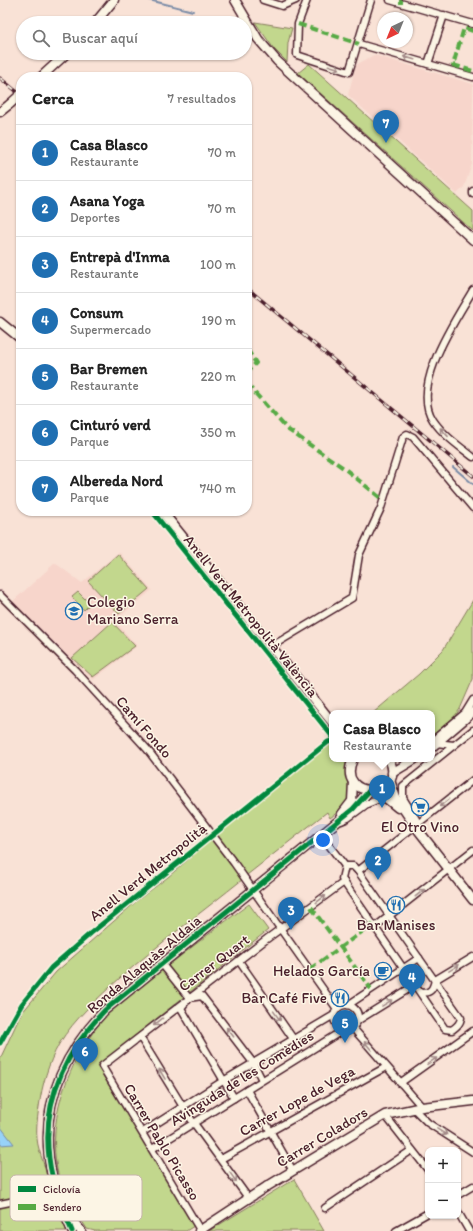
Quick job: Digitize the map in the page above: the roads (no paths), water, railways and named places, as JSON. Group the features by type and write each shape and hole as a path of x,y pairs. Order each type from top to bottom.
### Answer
{"street":[{"path":"101,16 114,0"},
{"path":"235,0 244,16"},
{"path":"263,0 282,6 296,0"},
{"path":"307,0 298,24 296,55 349,72 372,0"},
{"path":"390,0 473,24"},
{"path":"428,64 444,15"},
{"path":"252,29 258,39 277,61 473,240"},
{"path":"359,44 473,78"},
{"path":"47,72 60,60"},
{"path":"0,112 16,99"},
{"path":"473,290 443,343 427,382 427,402 432,418 446,435 473,457"},
{"path":"0,322 16,335"},
{"path":"272,646 311,621 352,598 359,555 381,508 403,437 407,434 412,437 473,508"},
{"path":"166,516 329,718"},
{"name":"Camí Fondo","path":"0,595 75,670 147,749 253,889 337,1009"},
{"path":"435,742 465,713 473,700"},
{"path":"435,742 473,712"},
{"path":"435,760 473,730"},
{"path":"435,744 454,745"},
{"path":"336,823 352,801 353,782 350,771 352,762"},
{"path":"390,762 392,765 391,776 396,798 415,826 473,900"},
{"path":"336,823 373,791 386,786 391,776 411,762"},
{"path":"415,826 416,819 403,798 403,786 433,762"},
{"path":"358,871 473,780"},
{"path":"353,782 360,788 373,791 392,801 415,826"},
{"path":"336,823 348,818 367,804 382,798 392,801"},
{"name":"Ronda Alaquàs-Aldaia","path":"52,1175 49,1159 48,1138 50,1112 56,1086 68,1057 86,1029 104,1010 161,963 336,823"},
{"path":"321,835 345,866"},
{"path":"375,927 473,850"},
{"path":"345,866 353,866 358,871 461,1018 460,1024 452,1030 445,1029 342,879 345,866"},
{"name":"Carrer Quart","path":"102,1066 189,998 344,882"},
{"path":"434,980 473,957"},
{"path":"415,985 357,1020 352,1027 345,1029 336,1023 334,1015 337,1009 348,1005 420,958"},
{"path":"239,961 294,1040"},
{"path":"161,963 189,998"},
{"path":"421,993 431,991 434,980"},
{"path":"234,1098 181,1008 189,998 202,996 254,1064 262,1080"},
{"path":"348,1005 356,1011 358,1016 357,1020"},
{"name":"Avinguda de les Comèdies","path":"143,1132 223,1081 254,1064 334,1015"},
{"path":"352,1027 400,1083 428,1124 473,1152"},
{"name":"Avinguda de les Comèdies","path":"152,1149 345,1029"},
{"path":"400,1083 473,1032"},
{"path":"140,1037 182,1107 249,1199"},
{"name":"Carrer Pablo Picasso","path":"102,1066 143,1132 200,1231"},
{"name":"Carrer Lope de Vega","path":"221,1159 386,1066"},
{"path":"247,1090 294,1171"},
{"name":"Carrer Coladors","path":"200,1231 385,1115 418,1108 473,1102"},
{"path":"385,1115 425,1166"},
{"path":"325,1208 412,1150"},
{"path":"461,1193 473,1186"},
{"path":"0,1204 10,1202"},
{"path":"396,1231 425,1215"},
{"path":"461,1217 469,1231"},
{"name":"Ronda Alaquàs-Aldaia","path":"68,1221 72,1231"},
{"name":"Ronda Alaquàs-Aldaia","path":"72,1221 80,1231"}],"water":[{"path":"0,1126 14,1144 0,1145"}],"waterway":[{"path":"149,0 193,11"},
{"path":"453,467 473,484"}],"railway":[{"path":"0,78 16,91"},
{"path":"252,292 473,476"}],"place":[{"name":"Albereda Nord","path":"386,143"},
{"name":"Colegio Mariano Serra","path":"74,611"},
{"name":"El Otro Vino","path":"420,807"},
{"name":"Casa Blasco","path":"382,808"},
{"name":"Asana Yoga","path":"378,880"},
{"name":"Bar Manises","path":"396,905"},
{"name":"Entrepà d'Inma","path":"291,930"},
{"name":"Helados García","path":"383,971"},
{"name":"Consum","path":"412,997"},
{"name":"Bar Café Five","path":"340,998"},
{"name":"Bar Bremen","path":"345,1043"},
{"name":"Cinturó verd","path":"85,1071"}]}
